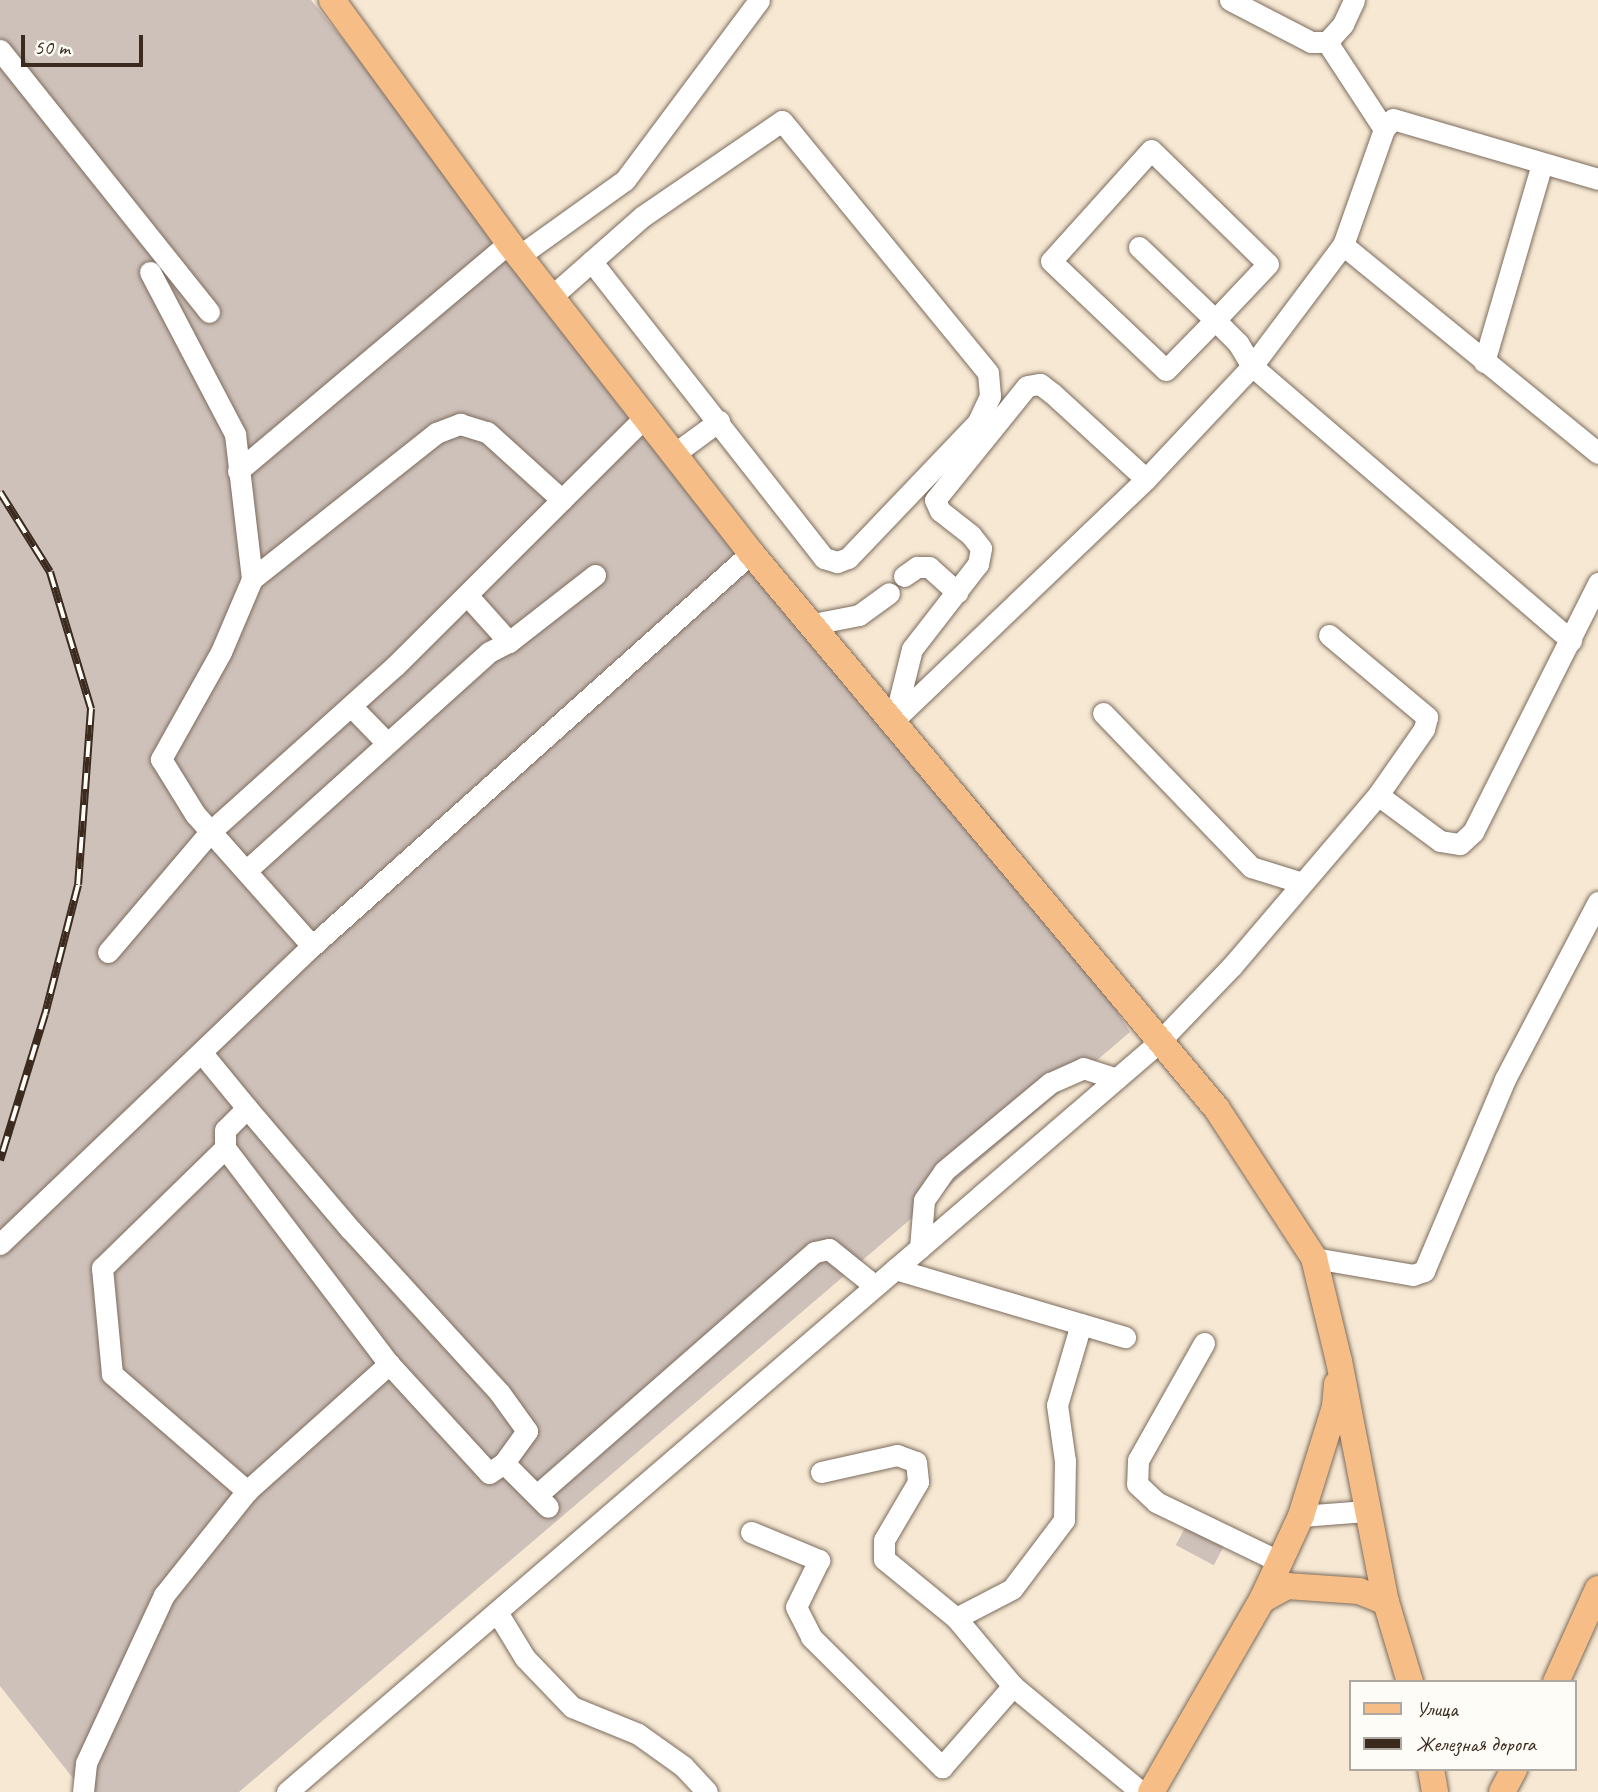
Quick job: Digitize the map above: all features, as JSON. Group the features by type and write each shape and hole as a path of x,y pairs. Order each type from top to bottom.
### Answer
{"main road":[{"path":"332,0 514,249 751,553 895,719 1158,1043 1217,1109 1314,1258 1339,1362 1385,1602 1409,1680"},
{"path":"1152,1792 1262,1600 1301,1516 1335,1407 1339,1362"},
{"path":"1262,1600 1287,1586 1359,1591 1385,1602"},
{"path":"1557,1680 1598,1589"},
{"path":"1431,1771 1435,1792"},
{"path":"1502,1792 1513,1771"}],"street":[{"path":"238,471 514,249 625,180 759,0"},
{"path":"1230,0 1311,42 1327,42 1343,24 1354,0"},
{"path":"1327,42 1384,128"},
{"path":"0,50 209,312"},
{"path":"895,719 1146,479 1252,366 1343,245 1384,128 1393,119 1598,180"},
{"path":"551,297 591,261 643,216 782,121 988,373 990,397 978,422 848,558 837,562 824,558 591,261"},
{"path":"1151,150 1268,264 1215,320 1166,370 1051,261 1151,150"},
{"path":"1484,362 1542,164"},
{"path":"1343,245 1598,453"},
{"path":"1139,247 1238,343 1252,366 1571,640"},
{"path":"150,272 235,434 253,579"},
{"path":"895,719 912,649 978,564 981,548 971,535 940,511 935,500 1027,386 1040,384 1052,393 1146,479"},
{"path":"108,952 212,831 351,706 467,595 645,417"},
{"path":"674,454 719,421"},
{"path":"312,946 248,870 195,814 161,759 221,652 253,579 436,433 460,424 487,432 562,500"},
{"path":"0,1244 312,946 751,553"},
{"path":"904,576 917,566 929,567 957,592"},
{"path":"248,870 386,742 489,652 509,642 595,575"},
{"path":"1377,795 1440,841 1460,844 1473,832 1598,583"},
{"path":"813,624 859,615 889,593"},
{"path":"467,595 509,642"},
{"path":"287,1792 1158,1043 1232,966 1377,795 1424,729 1427,717 1329,635"},
{"path":"351,706 386,742"},
{"path":"1103,713 1251,867 1302,883"},
{"path":"1314,1258 1413,1275 1424,1271 1505,1079 1598,902"},
{"path":"201,1052 351,1230 499,1392 527,1431 504,1463 489,1473 388,1364 225,1148 225,1130 247,1108"},
{"path":"920,1248 924,1200 944,1171 1050,1083 1083,1068 1116,1079"},
{"path":"225,1148 102,1268 112,1374 247,1491"},
{"path":"504,1463 543,1501 815,1252 830,1249 875,1286"},
{"path":"895,1269 1125,1336"},
{"path":"956,1618 1012,1589 1064,1520 1065,1461 1057,1405 1081,1324"},
{"path":"1205,1343 1138,1460 1137,1484 1156,1502 1280,1562"},
{"path":"83,1792 86,1763 163,1595 247,1491 388,1364"},
{"path":"821,1472 897,1455 916,1462 918,1482 884,1540 884,1559 956,1618 1013,1686 1140,1792"},
{"path":"1301,1516 1366,1511"},
{"path":"751,1532 819,1559 796,1606 811,1637 942,1767 1013,1686"},
{"path":"497,1612 525,1658 572,1707 638,1734 684,1766 707,1792"}],"shaded area":[{"path":"0,0 311,0 519,256 676,460 1005,833 1130,1032 239,1792 84,1792 0,1686"},
{"path":"1188,1522 1226,1542 1214,1565 1176,1545"}],"railway":[{"path":"0,492 50,572 91,709 78,885 45,1014 0,1160"}]}
